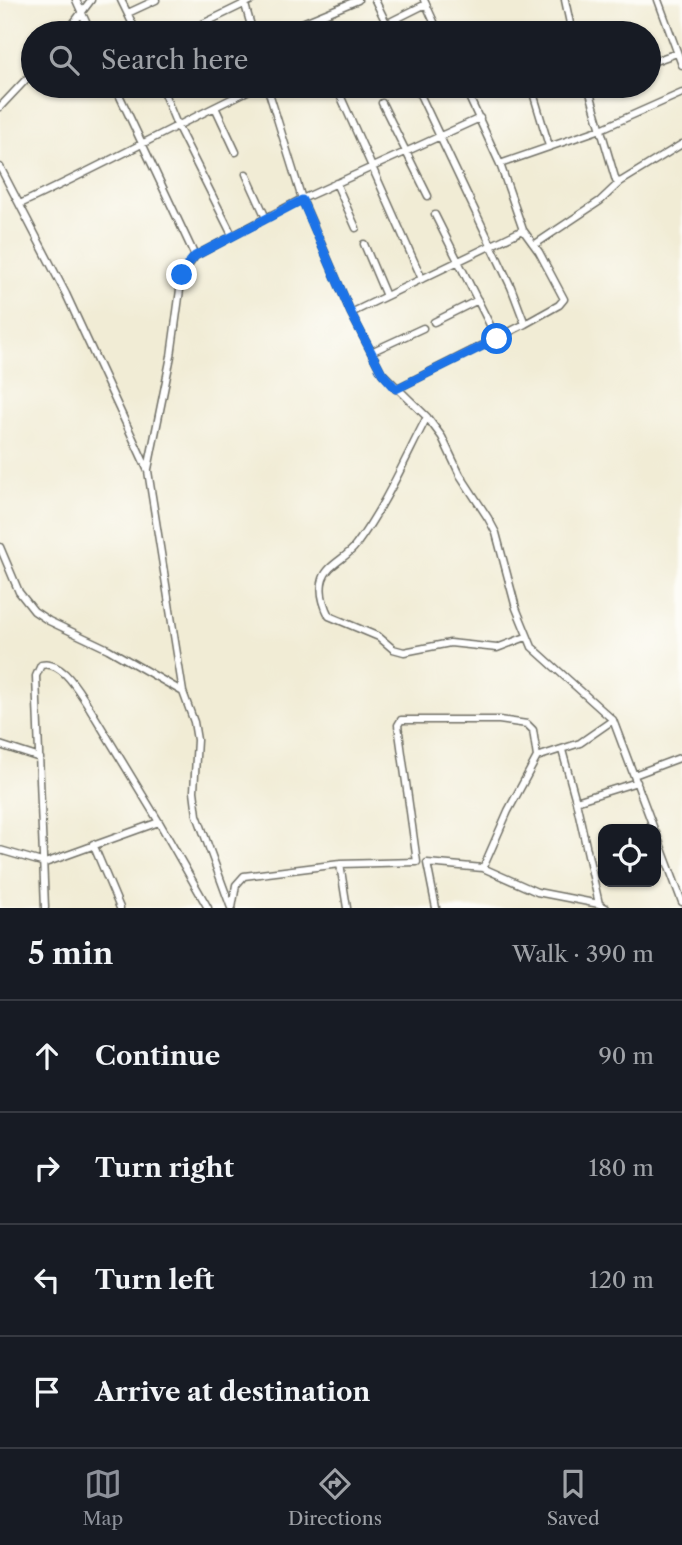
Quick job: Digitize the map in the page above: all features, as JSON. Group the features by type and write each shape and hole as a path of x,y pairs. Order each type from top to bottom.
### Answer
{"street":[{"path":"76,0 86,21"},
{"path":"76,21 91,0"},
{"path":"121,0 132,21"},
{"path":"128,13 156,0"},
{"path":"207,21 252,0"},
{"path":"307,21 358,0"},
{"path":"375,0 385,21"},
{"path":"565,0 569,21"},
{"path":"658,0 682,65"},
{"path":"244,2 250,21"},
{"path":"391,21 425,2 434,21"},
{"path":"674,41 682,37"},
{"path":"661,59 677,53"},
{"path":"0,107 21,85"},
{"path":"499,164 601,129 682,93"},
{"path":"120,98 195,256"},
{"path":"167,98 177,125 232,235"},
{"path":"20,204 86,174 233,98"},
{"path":"271,98 302,200 351,313 382,373 427,417 442,437 460,474 496,533 516,608 532,648 613,720 652,824"},
{"path":"341,98 422,279"},
{"path":"422,98 525,324"},
{"path":"396,389 525,324 559,305 564,299 523,230 499,164 470,98"},
{"path":"534,98 548,146"},
{"path":"592,98 616,181 620,182"},
{"path":"382,103 428,196"},
{"path":"215,107 236,152"},
{"path":"148,471 171,356 182,275 195,256 336,183 480,118"},
{"path":"534,246 607,196 620,182 682,144"},
{"path":"1,172 71,305 148,471 183,692 194,722 197,740 194,791 197,815 231,908"},
{"path":"246,174 266,218"},
{"path":"336,183 356,228"},
{"path":"435,215 497,339"},
{"path":"351,313 523,230"},
{"path":"364,244 386,296"},
{"path":"434,322 478,300"},
{"path":"371,352 423,328"},
{"path":"427,417 373,519 351,552 328,569 321,587 327,612 329,616 379,637 393,649 404,652 450,643 496,648 526,637"},
{"path":"0,547 19,592 34,611 183,692"},
{"path":"45,908 36,676 41,666 49,663 56,666 73,683 86,702 208,908"},
{"path":"417,862 399,721 499,720 527,724 533,730 537,757 508,811 483,868"},
{"path":"537,757 590,738 613,720"},
{"path":"0,745 40,758"},
{"path":"231,908 236,885 244,876 340,864 417,862 483,868 537,892 603,906 562,750"},
{"path":"634,775 682,757"},
{"path":"576,801 637,782"},
{"path":"0,850 45,863 159,822"},
{"path":"93,845 120,908"},
{"path":"661,847 682,902"},
{"path":"427,863 436,908"},
{"path":"340,864 347,908"}],"route":[{"path":"182,275 195,256 302,200 351,313 382,373 396,389 497,339"}]}
